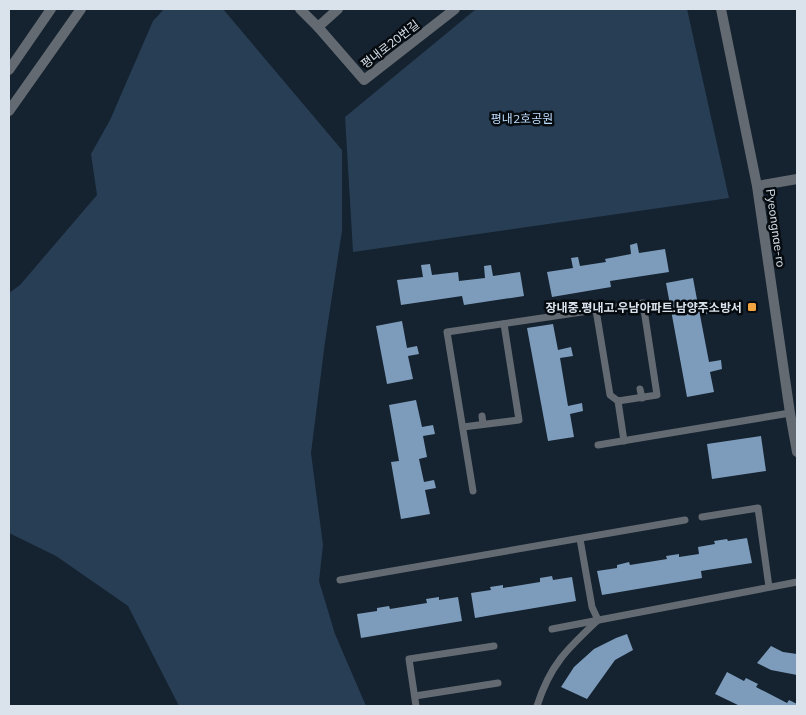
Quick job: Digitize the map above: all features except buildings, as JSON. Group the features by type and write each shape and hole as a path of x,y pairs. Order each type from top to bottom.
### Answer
{"street":[{"path":"9,70 51,9"},
{"path":"9,112 82,9"},
{"path":"300,9 318,27 338,9"},
{"name":"평내로20번길","path":"318,27 364,80 455,9"},
{"name":"Pyeongnae-ro","path":"721,9 757,186 797,452"},
{"path":"757,186 797,179"}],"lane":[{"path":"473,491 447,332 643,303 657,395 618,401 610,395 596,310"},
{"path":"463,427 519,420 504,324"},
{"path":"640,389 642,398"},
{"path":"618,401 624,441"},
{"path":"598,445 790,413"},
{"path":"482,416 483,424"},
{"path":"702,517 758,508 769,587"},
{"path":"340,580 685,520"},
{"path":"580,539 592,607 598,620"},
{"path":"552,629 797,582"},
{"path":"538,706 544,685 559,658 598,620"},
{"path":"416,706 409,659 494,646"},
{"path":"415,696 498,683"}],"green space":[{"path":"164,9 223,9 342,150 342,231 311,453 323,545 319,581 335,634 366,706 179,706 128,606 56,556 9,533 9,293 20,285 97,195 91,154 110,120 153,21"},
{"name":"평내2호공원","path":"476,9 687,9 729,198 353,252 345,117"}],"place":[{"name":"장내중.평내고.우남아파트.남양주소방서","path":"752,307"}]}
